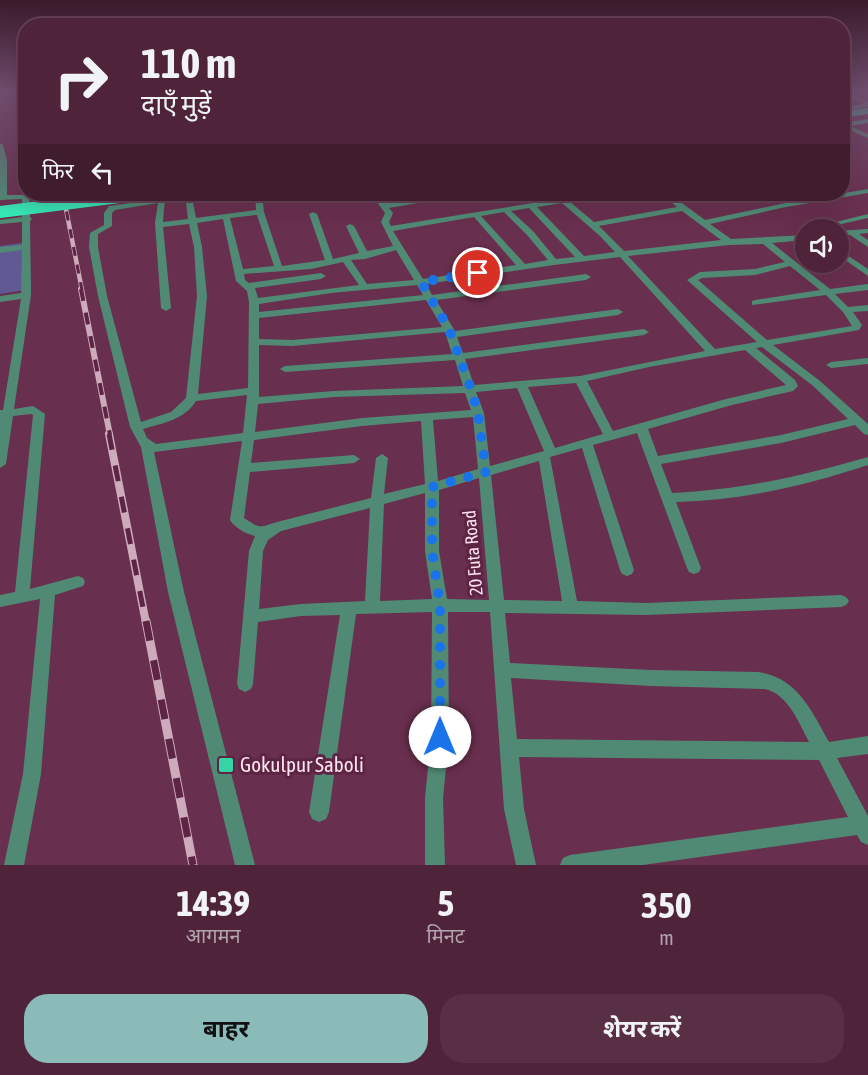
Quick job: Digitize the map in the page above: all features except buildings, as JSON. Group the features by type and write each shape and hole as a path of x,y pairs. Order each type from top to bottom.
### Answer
{"highway":[{"path":"1,201 18,200"},
{"path":"0,212 87,201"}],"street":[{"path":"0,145 4,160 1,201 18,198"},
{"path":"850,194 868,191"},
{"path":"0,464 4,414 26,295 26,201"},
{"path":"143,201 112,208 108,213 108,226 93,236 99,277 136,427 142,443 147,447 156,448 478,413"},
{"path":"160,201 166,308"},
{"path":"136,427 177,414 185,409 192,398 202,297 201,267 190,201"},
{"path":"259,201 260,212 279,269"},
{"path":"380,201 384,206 415,201"},
{"path":"387,229 549,201"},
{"path":"564,201 592,225 712,352"},
{"path":"674,201 729,242"},
{"path":"704,223 809,201"},
{"path":"530,204 582,259"},
{"name":"20 Futa Road","path":"384,206 389,213 385,222 387,229 450,332 478,413 486,472 514,809 526,865"},
{"path":"592,225 684,208"},
{"path":"505,209 530,233 554,262"},
{"path":"160,225 260,212"},
{"path":"313,214 330,263"},
{"path":"475,214 522,266"},
{"path":"849,220 868,216"},
{"path":"226,217 242,283 249,286 321,276"},
{"path":"0,222 28,219"},
{"path":"350,226 365,256"},
{"path":"849,233 868,231"},
{"path":"852,233 868,244"},
{"path":"254,302 364,286 421,282 554,262 729,242 795,238"},
{"path":"192,398 522,386 580,379 712,352 749,348 855,328 856,322 828,292 765,241"},
{"path":"0,250 27,247"},
{"path":"240,272 330,263 400,247"},
{"path":"346,259 364,286"},
{"path":"849,259 868,273"},
{"path":"792,263 756,272 700,275 692,280 766,345 816,383 868,431"},
{"path":"253,316 586,277"},
{"path":"249,286 254,302 253,396 250,436 237,520 252,530 264,533"},
{"path":"754,303 868,287"},
{"path":"0,299 26,295"},
{"path":"846,310 868,308"},
{"path":"254,342 292,343 450,332 618,312"},
{"path":"285,369 457,357 644,332"},
{"path":"245,684 256,551 264,533 277,527 432,487 730,402 789,389 792,386 791,382 749,348"},
{"path":"831,365 868,361"},
{"path":"580,379 610,436"},
{"path":"522,386 547,454 571,608"},
{"path":"4,414 33,410 39,414 22,596"},
{"path":"427,418 432,487 432,551 440,605 440,737 434,798 435,865"},
{"path":"654,461 748,447 857,421"},
{"path":"641,428 694,568"},
{"path":"586,442 627,570"},
{"path":"147,447 176,592 245,865"},
{"path":"372,608 376,502 382,458"},
{"path":"245,468 354,459"},
{"path":"668,498 736,494 807,480 868,461"},
{"path":"0,601 78,582"},
{"path":"14,865 32,774 48,591"},
{"path":"251,616 349,608 440,605 646,609 841,601"},
{"path":"319,812 349,608"},
{"path":"502,670 651,678 767,680 783,687 825,751 865,830 570,865"},
{"path":"509,748 825,751 868,744"}],"shaded area":[{"path":"29,242 31,289 0,294 0,246"}],"railway":[{"path":"64,201 82,290"},
{"path":"81,289 110,435"},
{"path":"109,434 146,623"},
{"path":"146,621 193,865"}],"place":[{"name":"Gokulpur Saboli","path":"226,765"}],"route":[{"path":"440,737 440,605 432,551 432,487 486,472 481,429 471,389 457,357 449,329 421,282 478,273"}]}
